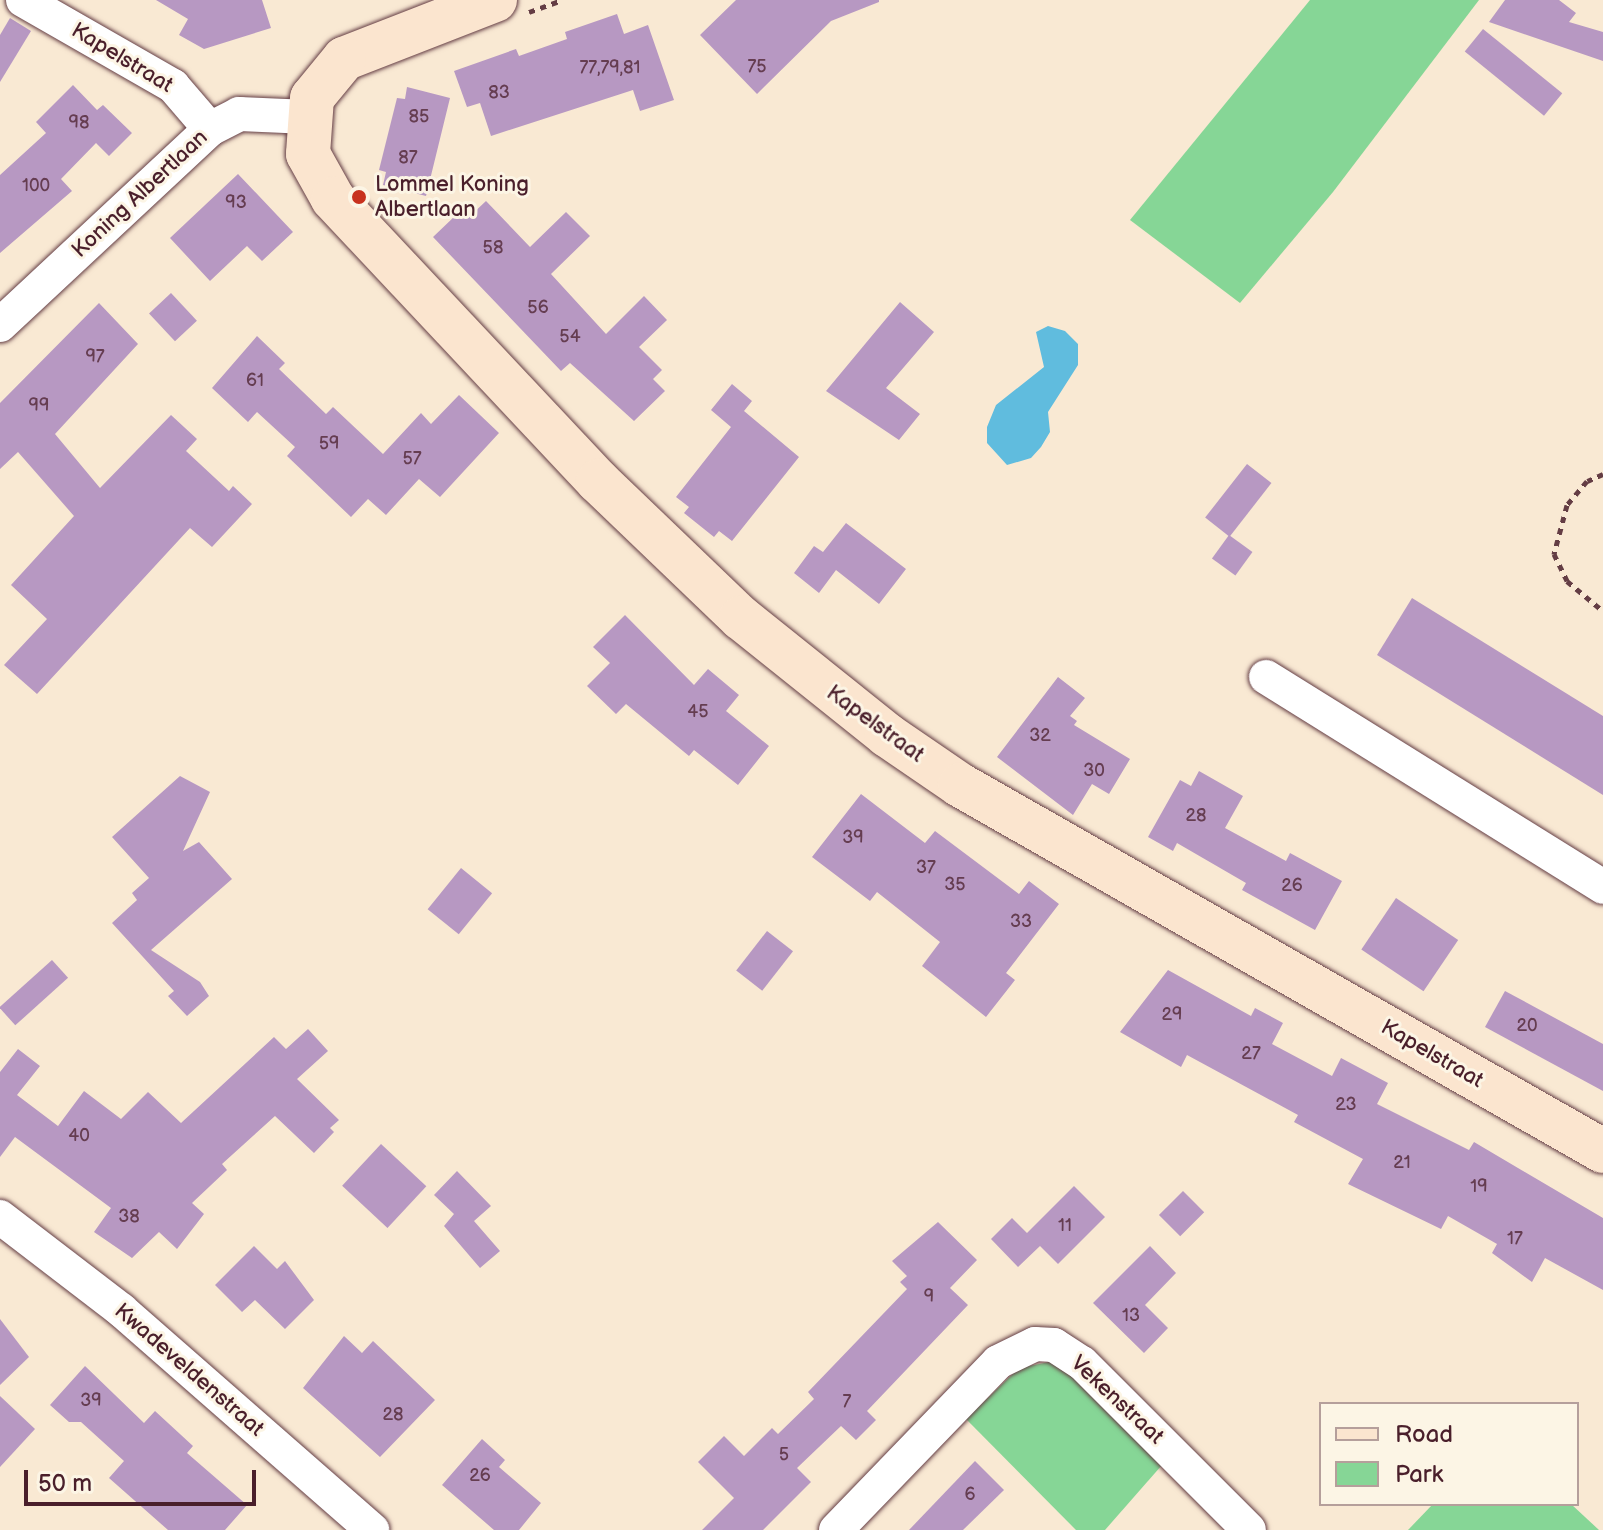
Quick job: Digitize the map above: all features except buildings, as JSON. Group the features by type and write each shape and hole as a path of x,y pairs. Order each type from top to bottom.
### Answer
{"main road":[{"path":"309,117 324,78 355,51 505,9"},
{"name":"Kapelstraat","path":"309,117 313,168 343,210 598,481 691,573 810,677 911,752 1025,825 1603,1151"}],"street":[{"name":"Kapelstraat","path":"23,0 173,86 210,129"},
{"name":"Koning Albertlaan","path":"0,325 210,129 239,114 309,117"},
{"path":"1266,677 1603,887"},
{"name":"Kwadeveldenstraat","path":"0,1217 121,1310 372,1530"},
{"name":"Vekenstraat","path":"836,1530 998,1362 1035,1344 1054,1345 1082,1363 1249,1530"}],"path":[{"path":"505,9 562,0"},
{"path":"1603,474 1587,481 1567,505 1554,554 1567,581 1603,611"}],"green space":[{"path":"1310,0 1479,0 1333,192 1240,303 1130,220"},
{"path":"1049,1362 1061,1365 1162,1465 1105,1530 1076,1530 966,1419 1019,1368"},
{"path":"1431,1506 1573,1506 1599,1530 1408,1530"}],"water":[{"path":"1048,326 1065,331 1078,344 1078,365 1048,412 1050,432 1041,447 1031,458 1007,465 987,443 987,427 996,405 1044,367 1036,332"}],"place":[{"name":"Lommel Koning Albertlaan","path":"359,197"}]}
